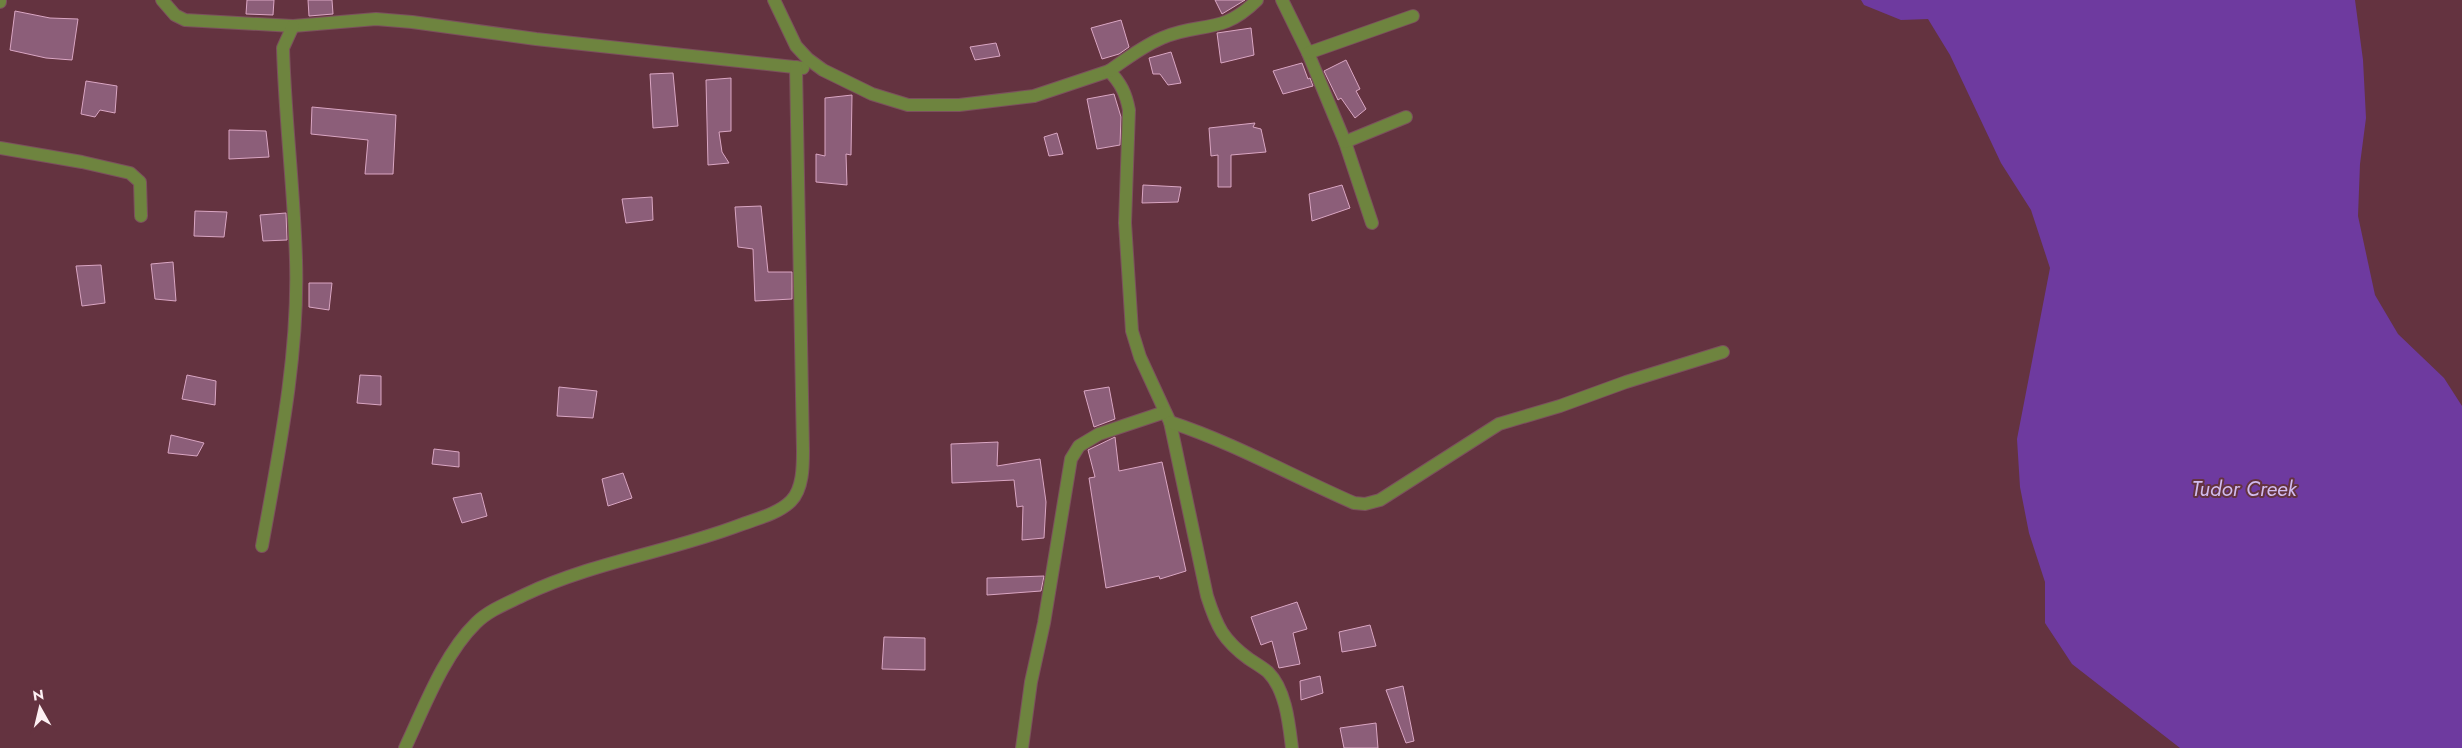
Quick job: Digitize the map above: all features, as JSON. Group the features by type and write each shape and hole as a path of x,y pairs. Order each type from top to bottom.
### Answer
{"street":[{"path":"162,0 175,15 185,20 293,26 376,19 823,70"},
{"path":"774,0 796,46 823,70 889,101 908,105 958,106 1034,96 1072,86 1110,71 1132,54 1163,37 1223,24 1247,10 1257,0"},
{"path":"1282,0 1308,53 1345,142 1372,223"},
{"path":"1308,53 1414,16"},
{"path":"262,546 282,425 294,336 296,261 283,48 293,26"},
{"path":"405,748 444,667 476,623 498,607 546,584 594,567 726,530 770,513 790,502 795,496 803,467 796,67"},
{"path":"1110,71 1119,81 1126,94 1129,110 1125,223 1132,331 1140,357 1167,417 1207,596 1216,624 1222,635 1237,650 1268,672 1279,690 1288,720 1292,748"},
{"path":"1345,142 1406,117"},
{"path":"0,148 72,160 130,173 140,182 141,216"},
{"path":"1022,748 1031,682 1044,623 1071,459 1080,446 1099,434 1167,417 1273,463 1354,503 1365,504 1380,500 1499,424 1560,406 1626,382 1723,352"}],"water":[{"name":"Tudor Creek","path":"1861,0 2355,0 2363,60 2366,118 2360,164 2358,216 2375,295 2398,334 2444,378 2462,406 2462,748 2180,748 2072,664 2045,623 2045,582 2029,533 2020,487 2017,439 2050,268 2031,210 2001,163 1950,55 1928,19 1901,20 1864,5"}],"building":[{"path":"247,0 274,0 273,15 246,14"},
{"path":"308,0 332,0 333,14 309,16"},
{"path":"1215,0 1245,0 1222,14"},
{"path":"15,11 50,18 78,19 72,60 46,58 10,50"},
{"path":"1121,20 1129,47 1119,54 1102,59 1091,28"},
{"path":"1251,28 1254,55 1221,63 1217,33"},
{"path":"996,43 1000,56 975,60 970,47"},
{"path":"1171,52 1181,83 1168,85 1160,74 1153,74 1149,58"},
{"path":"1346,60 1360,89 1356,91 1366,109 1355,118 1341,98 1338,100 1324,71"},
{"path":"1302,63 1313,86 1283,94 1273,71"},
{"path":"673,73 678,126 653,128 650,74"},
{"path":"731,78 731,131 719,132 722,152 729,163 708,165 706,80"},
{"path":"86,81 117,86 115,113 100,110 95,117 81,114"},
{"path":"1114,94 1121,117 1120,145 1097,149 1087,99"},
{"path":"852,95 851,155 846,154 847,185 816,182 816,154 825,156 825,98"},
{"path":"312,107 396,115 393,174 365,174 368,140 311,134"},
{"path":"1255,123 1253,127 1261,129 1266,152 1231,155 1231,187 1218,187 1218,155 1211,156 1209,128"},
{"path":"229,130 266,131 269,157 229,159"},
{"path":"1057,133 1063,154 1049,156 1044,137"},
{"path":"1143,185 1181,187 1178,202 1142,203"},
{"path":"1342,185 1350,208 1312,221 1309,194"},
{"path":"652,197 653,220 626,223 622,199"},
{"path":"761,206 768,272 792,272 792,299 755,301 753,249 738,247 735,207"},
{"path":"195,211 227,212 224,237 194,236"},
{"path":"286,213 287,240 263,241 260,215"},
{"path":"173,262 176,301 155,299 151,264"},
{"path":"101,265 105,303 82,306 76,266"},
{"path":"309,283 332,283 329,310 309,307"},
{"path":"187,375 216,381 215,405 182,399"},
{"path":"360,375 381,376 381,405 357,403"},
{"path":"559,387 597,391 593,418 557,416"},
{"path":"1109,387 1115,419 1094,427 1084,391"},
{"path":"171,435 204,443 197,456 168,453"},
{"path":"1115,437 1119,471 1162,462 1186,571 1160,579 1159,576 1106,588 1089,478 1095,477 1088,450"},
{"path":"998,442 997,466 1040,459 1046,502 1044,538 1022,540 1023,506 1017,507 1014,480 952,483 951,444"},
{"path":"434,449 459,452 459,467 432,464"},
{"path":"623,473 632,498 608,506 602,479"},
{"path":"481,493 487,516 462,523 453,498"},
{"path":"1044,576 1041,591 987,595 987,578"},
{"path":"1297,602 1307,629 1293,633 1300,664 1279,668 1272,641 1261,645 1251,617"},
{"path":"1370,625 1376,646 1342,652 1339,632"},
{"path":"884,637 925,638 925,670 882,669"},
{"path":"1320,676 1323,693 1301,700 1300,681"},
{"path":"1403,686 1414,741 1406,743 1386,690"},
{"path":"1376,723 1378,748 1344,748 1340,728"}]}
